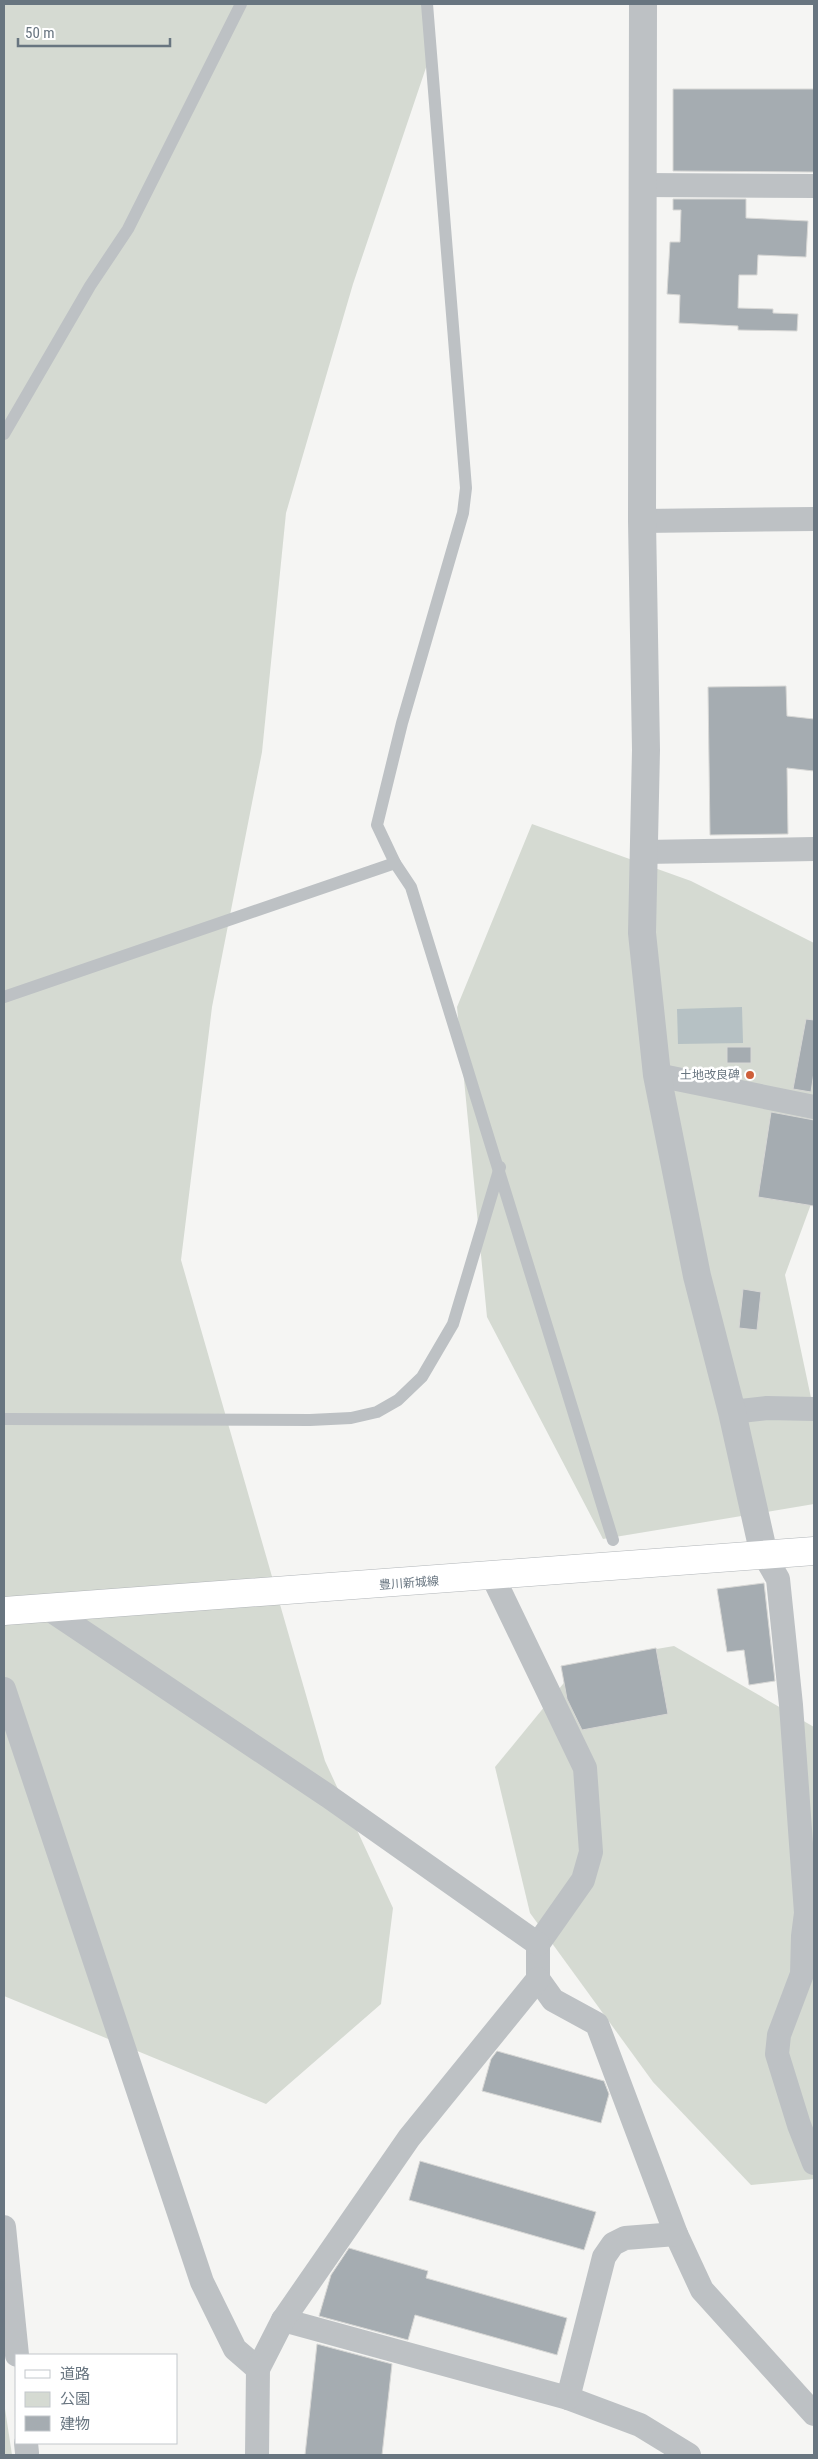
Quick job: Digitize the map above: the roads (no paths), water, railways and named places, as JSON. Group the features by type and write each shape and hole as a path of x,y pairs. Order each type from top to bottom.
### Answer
{"main road":[{"name":"豊川新城線","path":"4,1611 493,1577 814,1551"}],"street":[{"path":"643,4 642,521 646,750 642,933 657,1075 697,1276 732,1412 764,1555 778,1579 791,1705 806,1913 802,1936 802,1974 779,2035 777,2054 799,2125 814,2163"},
{"path":"643,185 814,186"},
{"path":"642,521 814,519"},
{"path":"644,852 814,849"},
{"path":"657,1075 814,1107"},
{"path":"732,1412 767,1408 814,1410"},
{"path":"493,1577 585,1768 591,1852 583,1880 538,1944 538,1979 553,2000 597,2024 676,2234 702,2290 814,2414"},
{"path":"49,1609 328,1796 538,1944"},
{"path":"4,1689 202,2282 236,2349 258,2369"},
{"path":"257,2455 258,2369 283,2320 409,2138 538,1979"},
{"path":"4,2227 17,2354"},
{"path":"568,2398 604,2258 613,2244 625,2238 676,2234"},
{"path":"283,2320 568,2398 640,2425 689,2455"}],"lane":[{"path":"4,434 90,286 128,229 241,4"},
{"path":"427,4 466,488 463,513 402,722 376,825 395,863 412,887 500,1167 613,1540"},
{"path":"4,997 395,863"},
{"path":"4,1419 310,1420 351,1418 377,1412 398,1400 422,1377 454,1324 500,1167"}],"place":[{"name":"土地改良碑","path":"750,1075"}]}
